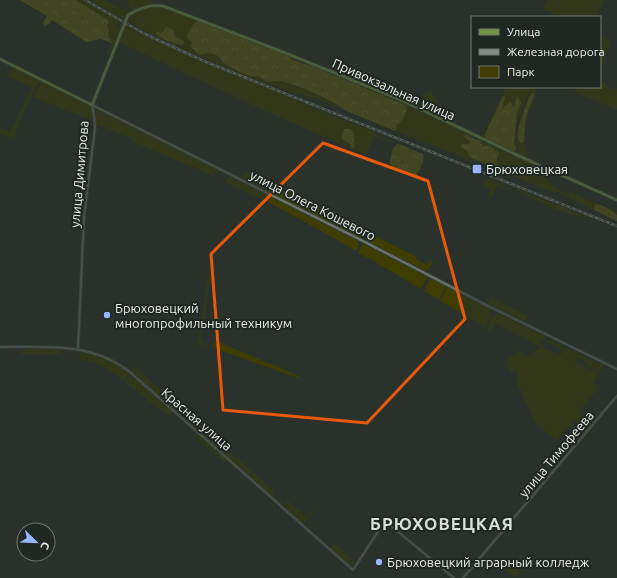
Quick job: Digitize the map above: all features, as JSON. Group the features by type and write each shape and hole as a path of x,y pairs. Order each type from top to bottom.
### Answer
{"main road":[{"name":"улица Димитрова","path":"92,105 128,16 135,11 158,6"},
{"name":"Привокзальная улица","path":"158,6 169,8 368,87 617,200"},
{"name":"улица Олега Кошевого","path":"0,59 92,105"}],"street":[{"name":"улица Димитрова","path":"78,349 84,217 95,128 92,105"},
{"name":"улица Олега Кошевого","path":"92,105 363,241 490,307 617,369"},
{"name":"Красная улица","path":"0,347 78,349 90,352 118,364 126,369 354,570 385,521 454,578"},
{"name":"улица Тимофеева","path":"463,578 617,396"}],"highlighted area":[{"path":"323,143 428,181 465,319 367,423 223,410 211,254"}],"green space":[{"path":"20,0 76,0 108,20 108,36 112,43 101,39 86,42 52,20 45,26 43,23 47,16"},
{"path":"76,0 83,0 119,20 117,25 120,30 110,55 107,54 111,43 108,36 108,20"},
{"path":"90,0 104,0 122,9 125,9 126,7 127,16 125,20"},
{"path":"128,0 150,0 154,3 152,5 133,10 129,8"},
{"path":"548,0 604,0 597,16 559,16 543,9"},
{"path":"152,7 163,8 199,21 196,22 190,40 192,42 191,47 204,54 214,54 221,61 258,76 264,81 282,81 303,88 337,104 344,110 319,100 280,89 237,73 181,49 127,21 135,13","holes":["167,27 173,29 175,37 182,40 179,45 156,34 161,33"]},
{"path":"199,21 291,57 293,60 307,64 406,105 404,117 396,126 397,129 395,131 344,110 337,104 303,88 282,81 267,82 258,76 250,76 240,72 223,63 220,58 214,54 198,54 191,47 192,42 187,38 187,36 193,25"},
{"path":"126,25 202,62 375,132 374,134 391,141 390,143 374,136 366,155 261,109 119,42"},
{"path":"165,27 173,30 175,37 184,41 184,44 182,45 172,42 156,34 157,32 163,32"},
{"path":"601,36 611,41 601,69"},
{"path":"331,66 413,103 430,91 447,115 443,119 332,71"},
{"path":"12,67 39,81 20,119 13,138 0,133 0,128 10,132 32,87 8,77"},
{"path":"601,74 605,84 609,87 617,89 617,110 575,92 576,88 601,88"},
{"path":"43,83 90,106 92,108 93,120 33,97 40,84"},
{"path":"506,88 532,88 518,119 516,135 517,154 482,138"},
{"path":"533,88 534,88 537,90 525,126 526,145 529,160 519,155 517,145 518,128"},
{"path":"532,94 534,94 534,96 526,116 524,141 520,143 518,139 518,130"},
{"path":"503,96 505,97 502,109 510,102 512,104 511,107 513,107 517,97 521,103 517,112 514,142 516,150 514,151 488,140 485,136"},
{"path":"406,105 530,163 542,180 556,192 552,192 511,175 511,172 503,168 497,162 498,156 494,149 487,146 483,147 481,142 468,136 466,140 469,143 465,144 466,149 472,159 481,163 395,131 397,130 396,125 405,114"},
{"path":"99,110 216,169 214,176 96,124 95,113"},
{"path":"344,129 353,131 354,148 342,139"},
{"path":"466,135 481,142 483,147 490,146 495,151 498,151 498,163 511,172 512,175 470,157 466,150 461,147 462,144 469,143 469,141 464,138"},
{"path":"397,144 423,154 422,165 416,176 393,167 390,164 390,158"},
{"path":"532,164 535,165 549,183 563,192 569,195 570,192 617,212 617,221 554,190 543,180"},
{"path":"245,171 311,204 308,212 242,178"},
{"path":"230,177 358,241 359,245 356,251 324,232 225,182"},
{"path":"488,178 502,185 509,191 497,186 491,199 488,198 491,189 483,186 485,180"},
{"path":"515,188 590,218 570,214 551,207"},
{"path":"596,204 609,209 617,215 617,221 595,210 594,208"},
{"path":"313,205 366,231 362,239 310,213"},
{"path":"369,233 417,257 416,259 427,265 430,260 432,262 429,269 426,271 365,240"},
{"path":"364,244 427,277 421,289 358,253"},
{"path":"209,275 211,275 201,341 207,344 206,346 198,343"},
{"path":"430,278 446,286 439,300 424,291"},
{"path":"447,287 490,309 491,314 486,327 440,301"},
{"path":"491,297 526,315 528,314 525,321 488,303"},
{"path":"497,313 546,337 545,339 542,338 540,343 543,345 542,347 561,355 563,350 547,342 548,339 604,365 600,372 586,365 587,362 577,357 574,362 598,373 593,384 598,388 579,413 588,420 592,415 596,419 586,431 578,426 579,424 574,420 571,424 584,433 580,437 569,426 557,441 536,424 517,383 518,374 515,370 511,374 506,361 519,350 526,357 541,347 495,323 491,331 488,330 492,318"},
{"path":"214,340 299,376 298,378 211,347"},
{"path":"24,349 59,349 59,354 22,355 22,351"},
{"path":"80,351 105,359 129,373 124,381 106,368 95,363 79,359"},
{"path":"135,367 186,413 185,416 181,416 132,373"},
{"path":"132,376 173,412 169,416 126,383"},
{"path":"188,415 216,440 213,444 187,422"},
{"path":"196,433 228,460 225,463 193,435"},
{"path":"217,441 252,471 247,475 215,446"},
{"path":"253,472 275,492 272,496 250,477"},
{"path":"288,501 306,517 315,507 316,508 303,524 284,505"},
{"path":"335,544 356,563 350,565 331,549"},
{"path":"508,558 521,571 515,578 501,566"}],"railway":[{"path":"85,0 145,34 206,62 617,226"}],"place":[{"name":"Брюховецкая","path":"477,169"},
{"name":"Брюховецкий многопрофильный техникум","path":"107,315"},
{"name":"Брюховецкий аграрный колледж","path":"379,562"}],"district":[{"name":"БРЮХОВЕЦКАЯ","path":"442,524"}]}
